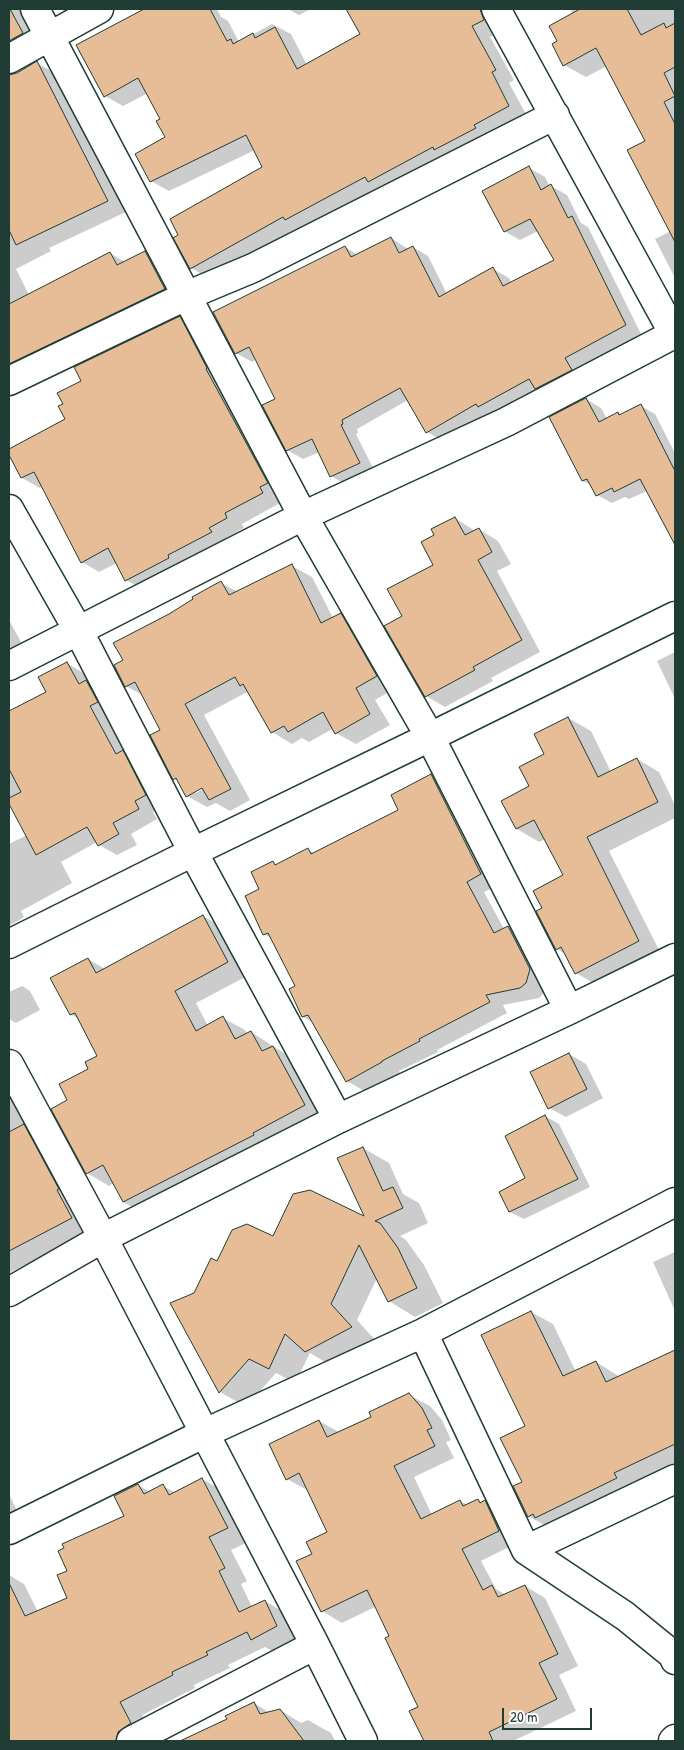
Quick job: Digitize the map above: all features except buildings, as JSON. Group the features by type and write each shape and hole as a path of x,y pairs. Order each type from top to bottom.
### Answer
{"street":[{"path":"35,9 303,516 430,738 569,1010"},
{"path":"9,59 50,38 99,9"},
{"path":"9,666 303,516 506,422 675,335 496,9"},
{"path":"9,381 186,296 253,268 554,116"},
{"path":"9,510 78,630 193,852 338,1119"},
{"path":"9,944 675,616"},
{"path":"9,1292 103,1238 338,1119 675,958"},
{"path":"9,1064 103,1238 363,1741"},
{"path":"9,1530 205,1434 423,1333 675,1202"},
{"path":"423,1333 526,1550 625,1616 673,1655 675,1660"},
{"path":"526,1550 675,1479"},
{"path":"131,1741 315,1645"}]}
